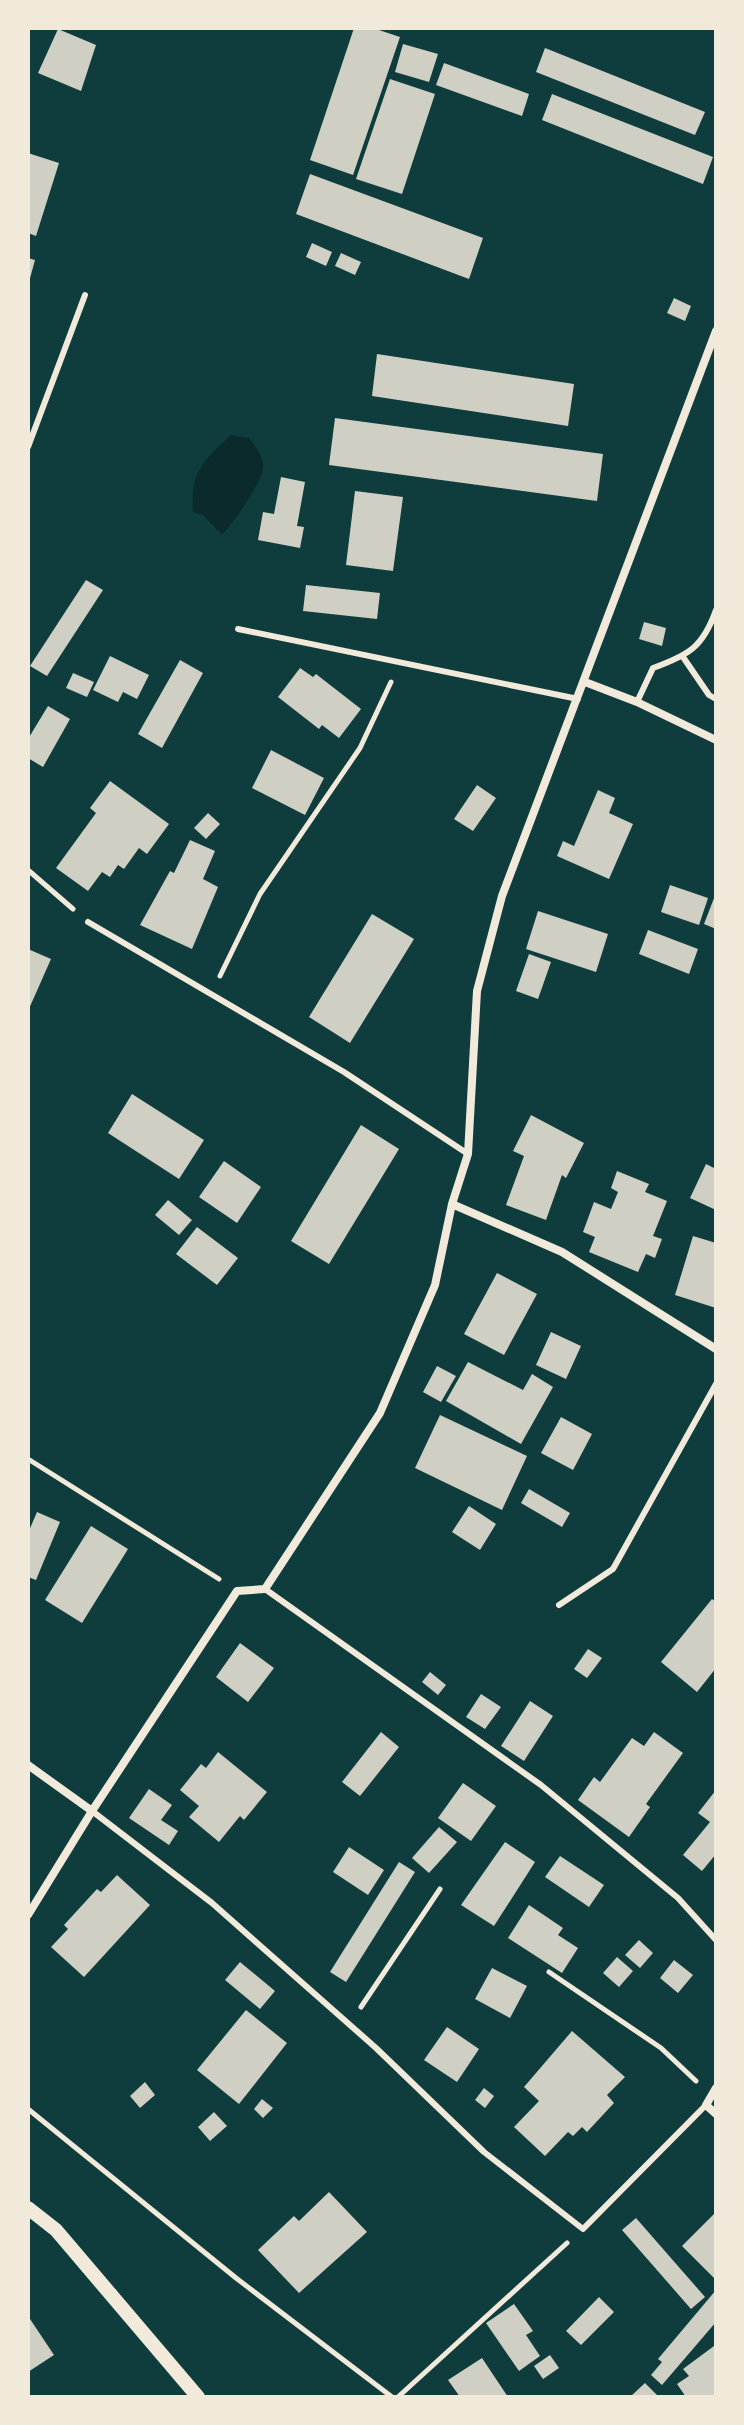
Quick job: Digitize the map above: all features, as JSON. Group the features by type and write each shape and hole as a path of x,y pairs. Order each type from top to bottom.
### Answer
{"street":[{"path":"28,1915 92,1811 237,1591 265,1589 380,1413 435,1285 452,1204 468,1154 477,991 502,896 716,331"},
{"path":"585,682 637,702 716,740"},
{"path":"452,1204 562,1252 716,1349"},
{"path":"28,1765 92,1811"},
{"path":"714,2091 706,2105 716,2114"},
{"path":"28,2208 56,2230 198,2397"}],"lane":[{"path":"28,447 85,295"},
{"path":"637,702 653,668 683,657 707,636 716,610"},
{"path":"238,629 578,699"},
{"path":"683,657 716,699"},
{"path":"88,922 213,993 468,1154"},
{"path":"559,1605 613,1569 716,1384"},
{"path":"265,1589 541,1785 678,1898 716,1940"},
{"path":"92,1811 212,1903 349,2024 484,2152 583,2229 706,2105"}],"path":[{"path":"213,993 260,894 360,748 400,663"},
{"path":"28,870 88,922"},
{"path":"28,1459 237,1591"},
{"path":"349,2024 440,1889"},
{"path":"549,1972 661,2048 714,2091"},
{"path":"28,2109 236,2278 395,2397 554,2254"}],"water":[{"path":"231,435 249,438 261,456 263,467 240,512 222,535 203,515 193,512 193,498 200,468"}],"building":[{"path":"354,28 373,28 400,37 353,175 310,160"},
{"path":"58,29 96,45 81,91 38,73"},
{"path":"403,44 438,54 429,82 395,72"},
{"path":"545,48 705,112 695,135 536,72"},
{"path":"444,63 529,94 522,116 436,85"},
{"path":"390,79 435,94 402,194 356,179"},
{"path":"552,94 713,157 703,184 542,120"},
{"path":"28,153 59,163 36,236 28,233"},
{"path":"310,174 483,238 469,279 296,214"},
{"path":"312,243 332,252 326,266 306,257"},
{"path":"341,253 361,262 355,275 335,266"},
{"path":"28,258 35,260 29,282 28,282"},
{"path":"674,298 691,306 685,321 667,313"},
{"path":"377,354 574,384 568,426 372,396"},
{"path":"335,418 603,454 597,501 329,465"},
{"path":"281,477 305,482 297,526 304,527 300,548 258,540 263,512 274,514"},
{"path":"355,491 403,497 393,571 346,565"},
{"path":"86,580 103,590 47,676 30,666"},
{"path":"306,585 380,593 377,619 303,611"},
{"path":"644,622 666,628 662,646 639,639"},
{"path":"110,656 149,675 137,699 123,692 118,702 93,690"},
{"path":"180,660 203,673 162,748 138,734"},
{"path":"300,668 313,677 316,674 361,709 339,738 322,725 319,729 278,697"},
{"path":"73,673 94,682 87,697 66,688"},
{"path":"48,706 70,719 43,767 28,758 28,739"},
{"path":"271,750 324,778 305,815 252,788"},
{"path":"110,781 169,824 147,854 139,848 124,869 118,865 110,877 102,872 88,891 56,868 96,813 90,808"},
{"path":"477,785 496,798 473,831 454,819"},
{"path":"598,790 615,798 609,813 633,824 609,879 557,856 563,841 574,846"},
{"path":"208,813 220,824 206,839 194,828"},
{"path":"190,840 215,851 203,879 218,887 192,949 140,925 170,871 174,873"},
{"path":"670,885 708,898 699,925 661,912"},
{"path":"716,893 716,929 704,924"},
{"path":"538,911 608,934 596,972 526,949"},
{"path":"372,914 414,939 350,1043 309,1017"},
{"path":"648,930 698,949 689,974 639,954"},
{"path":"28,949 51,959 28,1011"},
{"path":"529,954 551,962 538,999 516,991"},
{"path":"132,1094 204,1140 179,1179 108,1133"},
{"path":"531,1115 584,1143 566,1178 562,1175 546,1220 506,1205 524,1156 513,1151"},
{"path":"361,1125 399,1149 329,1264 291,1241"},
{"path":"224,1161 261,1187 237,1223 199,1197"},
{"path":"706,1164 716,1169 716,1210 690,1198"},
{"path":"617,1171 649,1184 645,1192 667,1201 653,1236 662,1239 655,1258 646,1254 638,1272 589,1252 595,1237 583,1232 594,1202 611,1209 618,1192 611,1188"},
{"path":"168,1200 192,1220 179,1235 155,1215"},
{"path":"197,1227 238,1258 217,1285 176,1254"},
{"path":"693,1236 716,1243 716,1308 675,1295"},
{"path":"497,1273 537,1294 504,1355 464,1334"},
{"path":"551,1332 581,1346 566,1379 536,1365"},
{"path":"468,1362 523,1390 532,1374 553,1387 521,1444 446,1401"},
{"path":"437,1366 456,1376 441,1402 423,1392"},
{"path":"440,1415 527,1456 502,1510 415,1468"},
{"path":"561,1417 592,1434 573,1470 541,1453"},
{"path":"529,1489 570,1513 562,1527 521,1503"},
{"path":"469,1506 496,1524 480,1550 452,1532"},
{"path":"37,1512 60,1522 36,1580 28,1577 28,1533"},
{"path":"91,1526 128,1549 82,1623 45,1600"},
{"path":"712,1599 716,1602 716,1668 697,1692 661,1662"},
{"path":"240,1643 274,1668 248,1702 216,1677"},
{"path":"588,1649 602,1658 587,1678 574,1669"},
{"path":"430,1672 446,1685 438,1695 422,1682"},
{"path":"481,1694 501,1707 485,1729 466,1717"},
{"path":"530,1701 553,1716 524,1761 501,1746"},
{"path":"381,1732 399,1747 360,1796 342,1782"},
{"path":"654,1732 683,1753 646,1804 650,1807 629,1837 578,1800 594,1777 600,1782 632,1738 644,1746"},
{"path":"218,1752 267,1792 244,1820 240,1816 219,1842 189,1817 199,1806 180,1790 201,1764 206,1768"},
{"path":"463,1783 496,1806 471,1841 438,1818"},
{"path":"149,1789 172,1805 161,1820 178,1831 169,1845 129,1818"},
{"path":"716,1790 716,1854 702,1871 683,1855 710,1822 698,1813"},
{"path":"439,1827 457,1842 429,1873 412,1858"},
{"path":"505,1842 535,1862 494,1926 461,1905"},
{"path":"349,1847 384,1870 368,1895 333,1872"},
{"path":"560,1856 604,1885 589,1907 545,1877"},
{"path":"399,1862 415,1872 346,1982 330,1972"},
{"path":"117,1875 150,1905 84,1977 51,1947 68,1929 64,1925 97,1889 101,1892"},
{"path":"529,1905 563,1928 558,1935 578,1948 562,1973 508,1938"},
{"path":"639,1940 653,1953 640,1968 625,1955"},
{"path":"617,1957 633,1971 619,1987 603,1973"},
{"path":"674,1960 693,1975 678,1993 660,1978"},
{"path":"240,1962 275,1991 260,2009 225,1980"},
{"path":"492,1968 527,1986 510,2018 475,1999"},
{"path":"246,2010 287,2043 239,2104 197,2070"},
{"path":"447,2027 479,2049 457,2082 424,2060"},
{"path":"572,2031 625,2077 607,2095 614,2103 587,2132 582,2127 573,2136 568,2132 545,2156 514,2127 539,2101 524,2087"},
{"path":"145,2082 155,2095 140,2108 130,2096"},
{"path":"484,2088 494,2096 485,2108 475,2100"},
{"path":"262,2099 273,2108 263,2118 254,2109"},
{"path":"214,2112 227,2126 210,2141 198,2127"},
{"path":"329,2192 367,2232 299,2293 258,2250 294,2216 299,2221"},
{"path":"716,2212 716,2280 682,2246"},
{"path":"636,2218 705,2297 691,2309 622,2230"},
{"path":"716,2290 716,2322 662,2385 651,2375 662,2362 658,2359"},
{"path":"599,2297 614,2312 581,2345 566,2331"},
{"path":"514,2304 533,2331 526,2335 540,2356 519,2371 486,2323"},
{"path":"28,2316 54,2355 28,2372"},
{"path":"714,2346 716,2397 686,2397 677,2384 689,2376 683,2369"},
{"path":"550,2355 559,2368 543,2379 534,2366"},
{"path":"482,2358 508,2397 460,2397 448,2380"},
{"path":"645,2383 659,2397 630,2397"}]}
